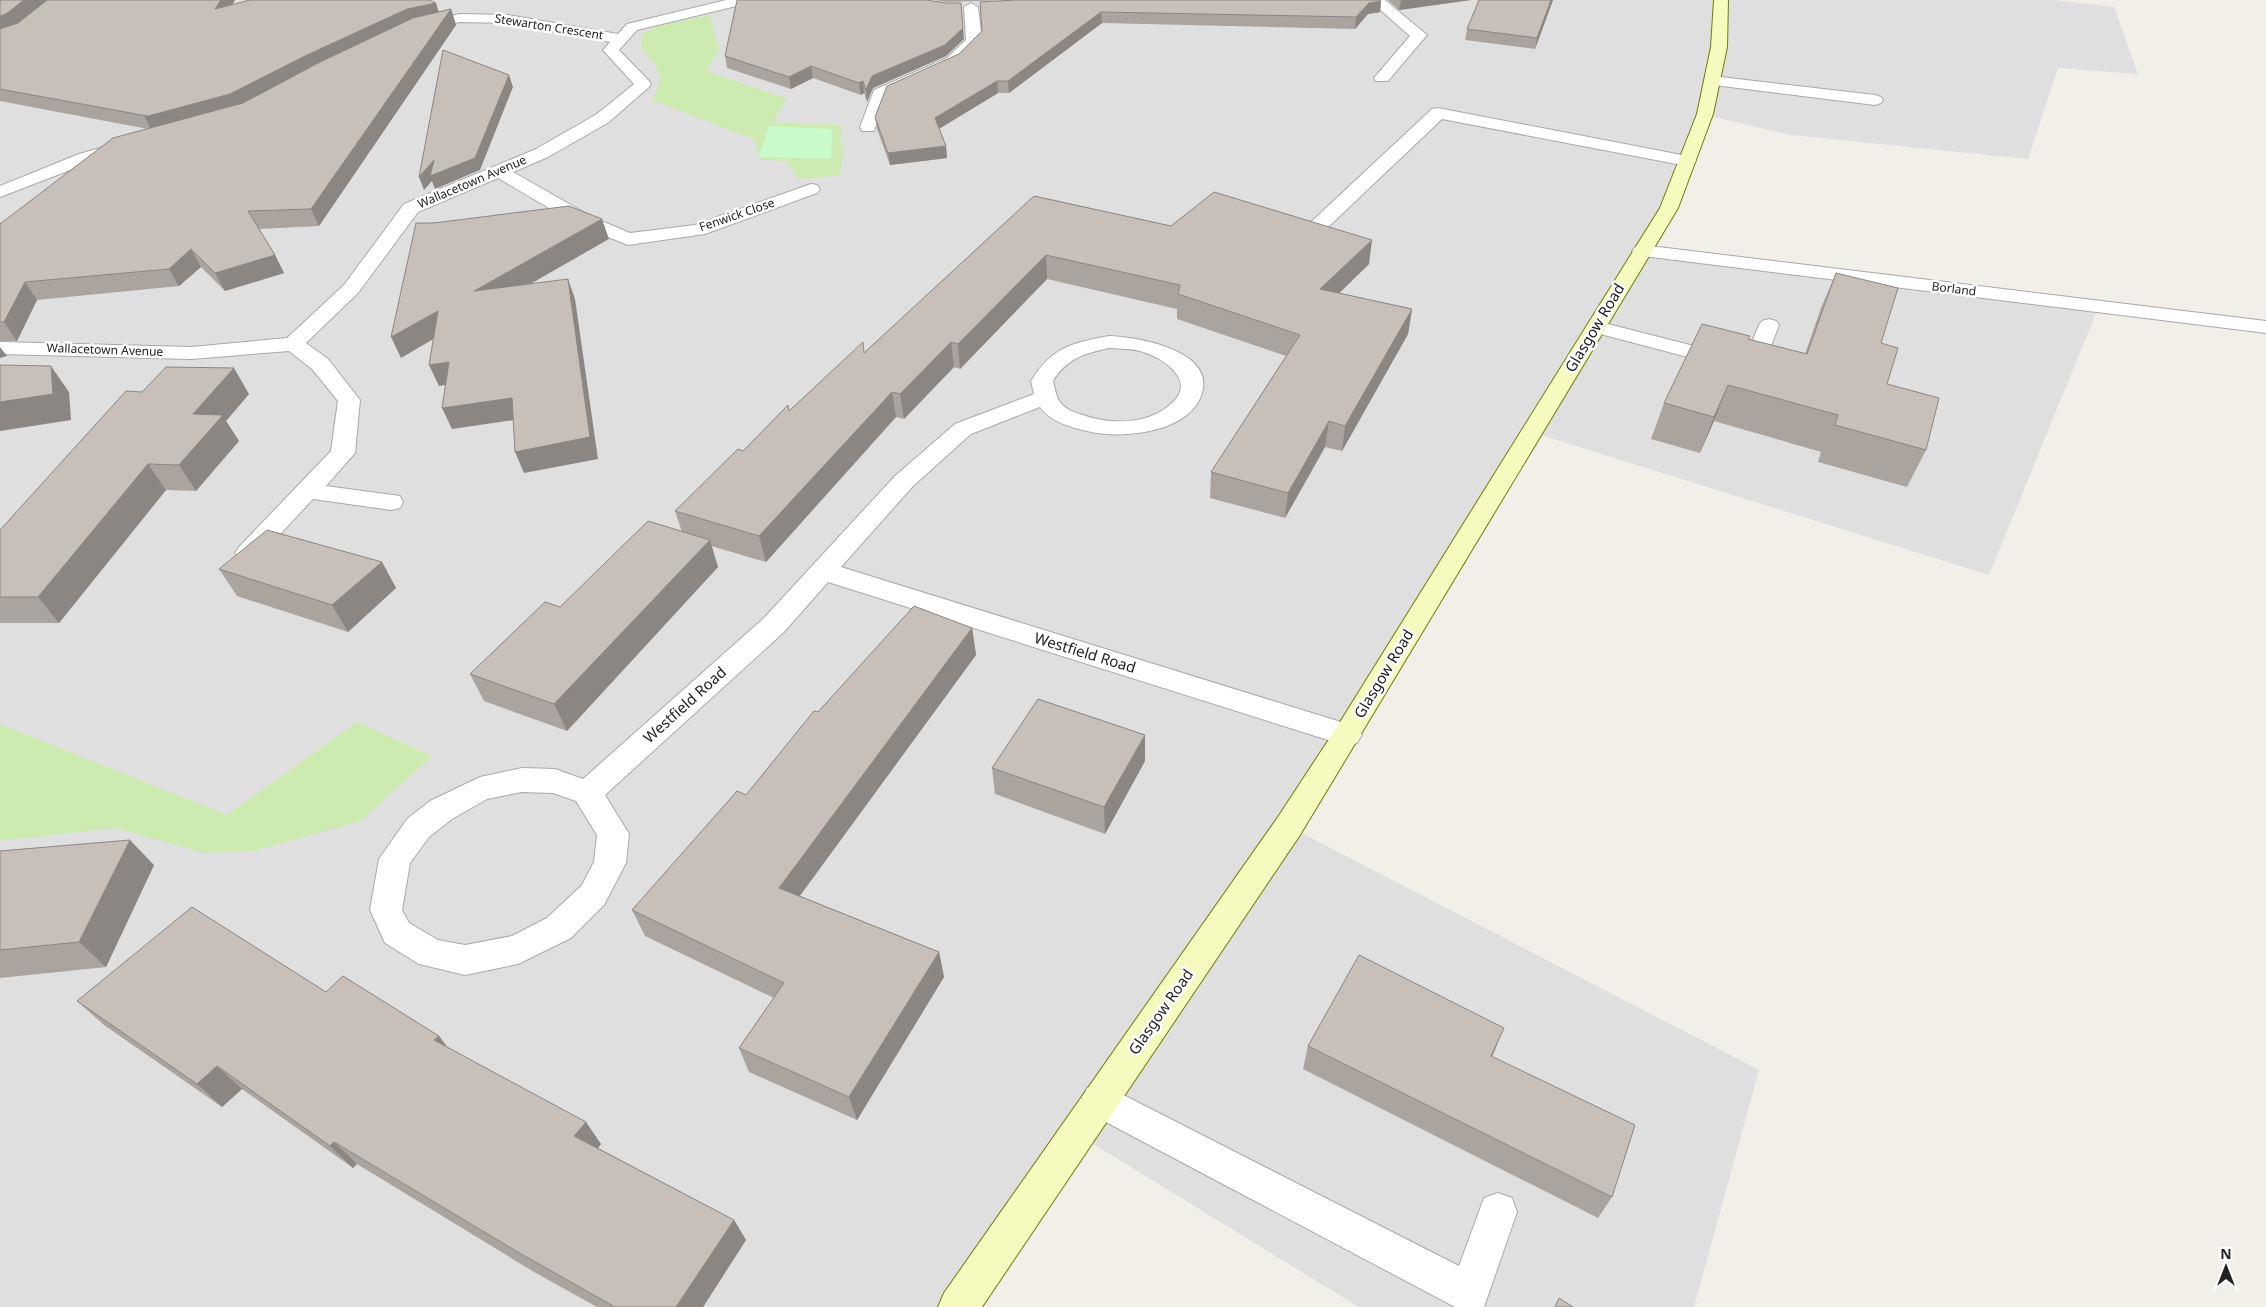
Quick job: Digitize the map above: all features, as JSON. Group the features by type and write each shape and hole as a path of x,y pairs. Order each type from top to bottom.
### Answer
{"main road":[{"name":"Glasgow Road","path":"958,1307 1289,826 1347,735 1669,208 1705,114 1719,48 1721,0"}],"street":[{"path":"622,39 632,27 744,0"},
{"path":"1376,0 1419,35 1382,78"},
{"path":"868,127 880,93 952,60 974,41 971,7"},
{"path":"954,8 988,7"},
{"name":"Stewarton Crescent","path":"404,33 413,29 460,18 508,18 622,39"},
{"name":"Wallacetown Avenue","path":"0,348 191,353 293,344 351,289 411,208 542,153 602,118 643,84 612,50 622,39"},
{"path":"1712,82 1875,100"},
{"path":"1318,226 1438,113 1687,161"},
{"path":"0,192 84,158 141,142"},
{"name":"Fenwick Close","path":"499,171 585,221 628,239 698,230 811,189"},
{"name":"Borland","path":"1642,251 2266,327"},
{"path":"1596,327 1752,367 1770,325"},
{"path":"1109,342 1132,342 1159,349 1188,369 1193,383 1190,399 1174,414 1152,424 1118,429 1093,427 1064,417 1050,406 1047,397 1042,381 1050,366 1061,357 1082,347 1109,342"},
{"path":"248,553 343,454 349,400 320,364 293,344"},
{"name":"Westfield Road","path":"587,793 774,625 904,481 963,429 1047,397"},
{"path":"307,492 391,502"},
{"name":"Westfield Road","path":"823,571 1347,735"},
{"path":"522,780 555,781 587,793 613,834 610,863 593,895 559,928 518,949 465,960 431,954 397,933 386,910 395,859 418,828 442,810 480,789 522,780"},
{"path":"1100,1100 1470,1293 1498,1212"}],"shaded area":[{"path":"0,0 2054,0 2114,7 2138,74 2058,68 2028,159 1791,135 1705,115 1642,250 2099,306 1989,575 1531,432 1290,827 1759,1070 1694,1307 1359,1307 1077,1134 958,1307 0,1307"}],"green space":[{"path":"710,15 719,51 706,71 787,99 773,122 840,125 843,157 839,176 798,179 786,161 760,160 755,140 652,100 658,86 659,76 657,68 643,50 641,43 643,33 659,26"},
{"path":"769,126 832,129 831,159 759,157"},
{"path":"357,722 432,756 361,821 254,851 203,853 116,828 0,841 0,724 227,815"}],"building":[{"path":"0,0 24,0 6,14 0,16"},
{"path":"47,0 221,0 215,9 250,0 429,0 436,3 407,9 307,55 230,94 145,117 147,116 0,89 0,29 18,23"},
{"path":"737,0 927,0 961,3 963,28 945,45 872,76 866,90 863,81 859,83 811,66 789,77 725,56"},
{"path":"1016,0 1381,1 1369,3 1356,17 1101,12 1008,81 997,81 935,118 946,146 888,153 875,117 887,86 959,54 982,31 980,2"},
{"path":"1479,0 1551,0 1537,38 1467,29"},
{"path":"451,9 311,209 248,211 275,255 215,273 191,249 169,269 25,282 4,322 0,322 0,224 113,138 243,103 320,62 413,18"},
{"path":"443,50 509,75 475,158 430,176 434,160 419,177"},
{"path":"1214,192 1372,240 1320,289 1412,309 1345,426 1329,421 1288,493 1211,472 1300,335 1178,294 1180,285 1046,255 958,344 951,342 900,394 892,392 759,536 675,511 738,449 743,451 788,405 789,411 863,342 864,353 1034,196 1171,226"},
{"path":"569,206 602,219 474,291 568,279 590,437 515,452 512,398 442,408 449,362 429,365 438,311 391,337 416,223 434,223"},
{"path":"1836,273 1898,288 1881,343 1898,348 1887,384 1939,398 1926,450 1835,425 1838,415 1728,385 1714,417 1664,403 1702,324 1750,336 1748,339 1807,354"},
{"path":"0,365 51,366 53,394 0,402"},
{"path":"166,367 234,368 193,414 223,415 179,465 148,464 38,597 0,597 0,530 126,391 142,392"},
{"path":"648,521 710,540 554,704 470,674 545,602 560,607"},
{"path":"267,530 382,562 332,605 219,569"},
{"path":"914,606 972,628 779,888 939,952 849,1097 739,1048 784,983 632,910 737,791 746,795 814,711 818,712"},
{"path":"1038,699 1145,735 1104,807 992,768"},
{"path":"130,840 79,942 0,950 0,851"},
{"path":"192,907 326,992 343,976 439,1036 434,1040 586,1122 574,1136 734,1220 676,1307 615,1307 516,1251 334,1142 330,1146 217,1066 197,1084 77,1001"},
{"path":"1359,955 1504,1028 1491,1056 1635,1125 1612,1197 1308,1046"},
{"path":"1559,1298 1573,1307 1555,1307"}]}
